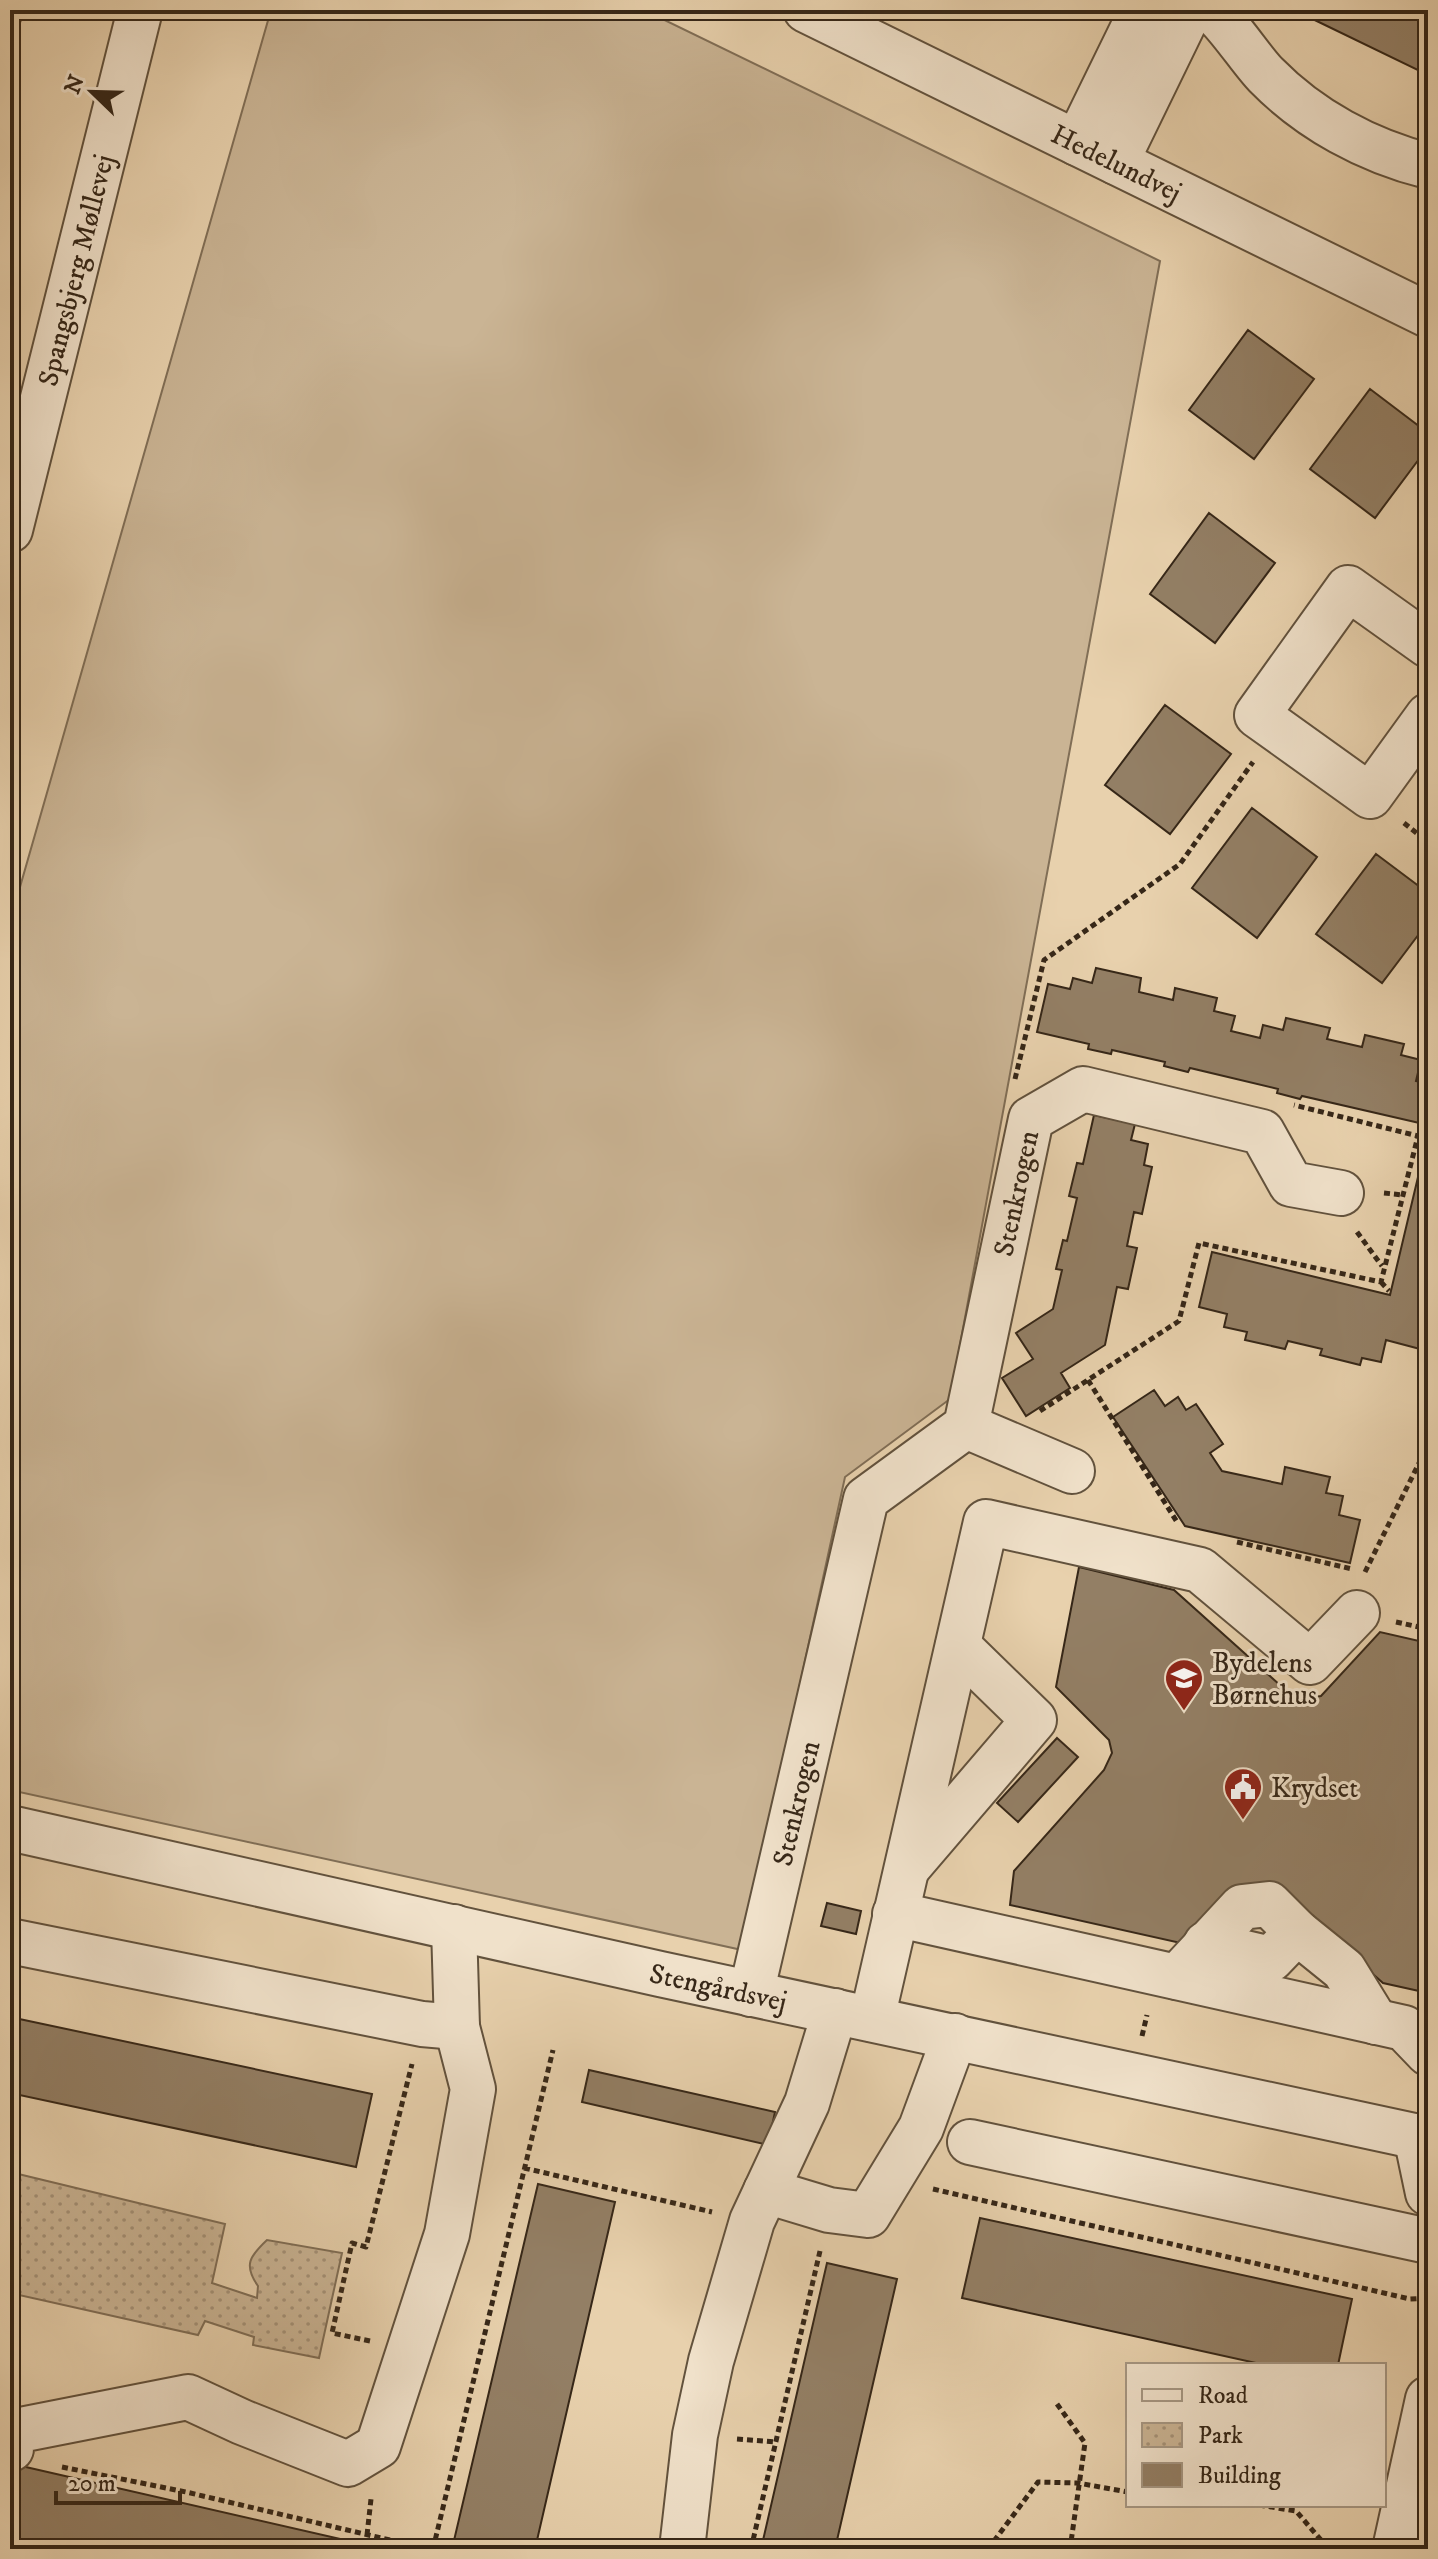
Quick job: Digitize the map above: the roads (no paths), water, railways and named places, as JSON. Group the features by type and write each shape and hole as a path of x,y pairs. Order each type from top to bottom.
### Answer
{"street":[{"name":"Spangsbjerg Møllevej","path":"10,530 140,10"},
{"name":"Hedelundvej","path":"806,10 1428,315"},
{"path":"1077,143 1142,10"},
{"path":"1116,162 1190,10"},
{"path":"1209,10 1217,14 1267,76 1297,102 1365,144 1428,166"},
{"path":"1428,645 1348,588 1257,715 1370,796 1428,716"},
{"name":"Stenkrogen","path":"751,1994 866,1499 982,1432 1031,1119 1083,1089 1262,1132 1291,1184 1341,1193"},
{"path":"982,1432 1072,1471"},
{"path":"682,2549 695,2435 708,2376 759,2206 807,2103 854,2015 895,1914 986,1522 1200,1570 1310,1662 1357,1613"},
{"path":"906,1870 1034,1720 958,1646"},
{"name":"Stengårdsvej","path":"10,1828 751,1994 1422,2138"},
{"path":"895,1914 1404,2028 1428,2053"},
{"path":"30,2457 10,2432 188,2397 348,2464 378,2446 447,2234 473,2089 439,2026 454,1927"},
{"path":"1177,1977 1206,1944 1271,1959 1297,1932 1344,1970 1376,2022"},
{"path":"10,1941 439,2026"},
{"path":"759,2206 868,2215 921,2128 955,2036"},
{"path":"1422,2138 1428,2193"},
{"path":"970,2142 1428,2241"},
{"path":"1395,2549 1428,2399"}],"place":[{"name":"Bydelens Børnehus","path":"1184,1712"},
{"name":"Krydset","path":"1243,1821"}]}
